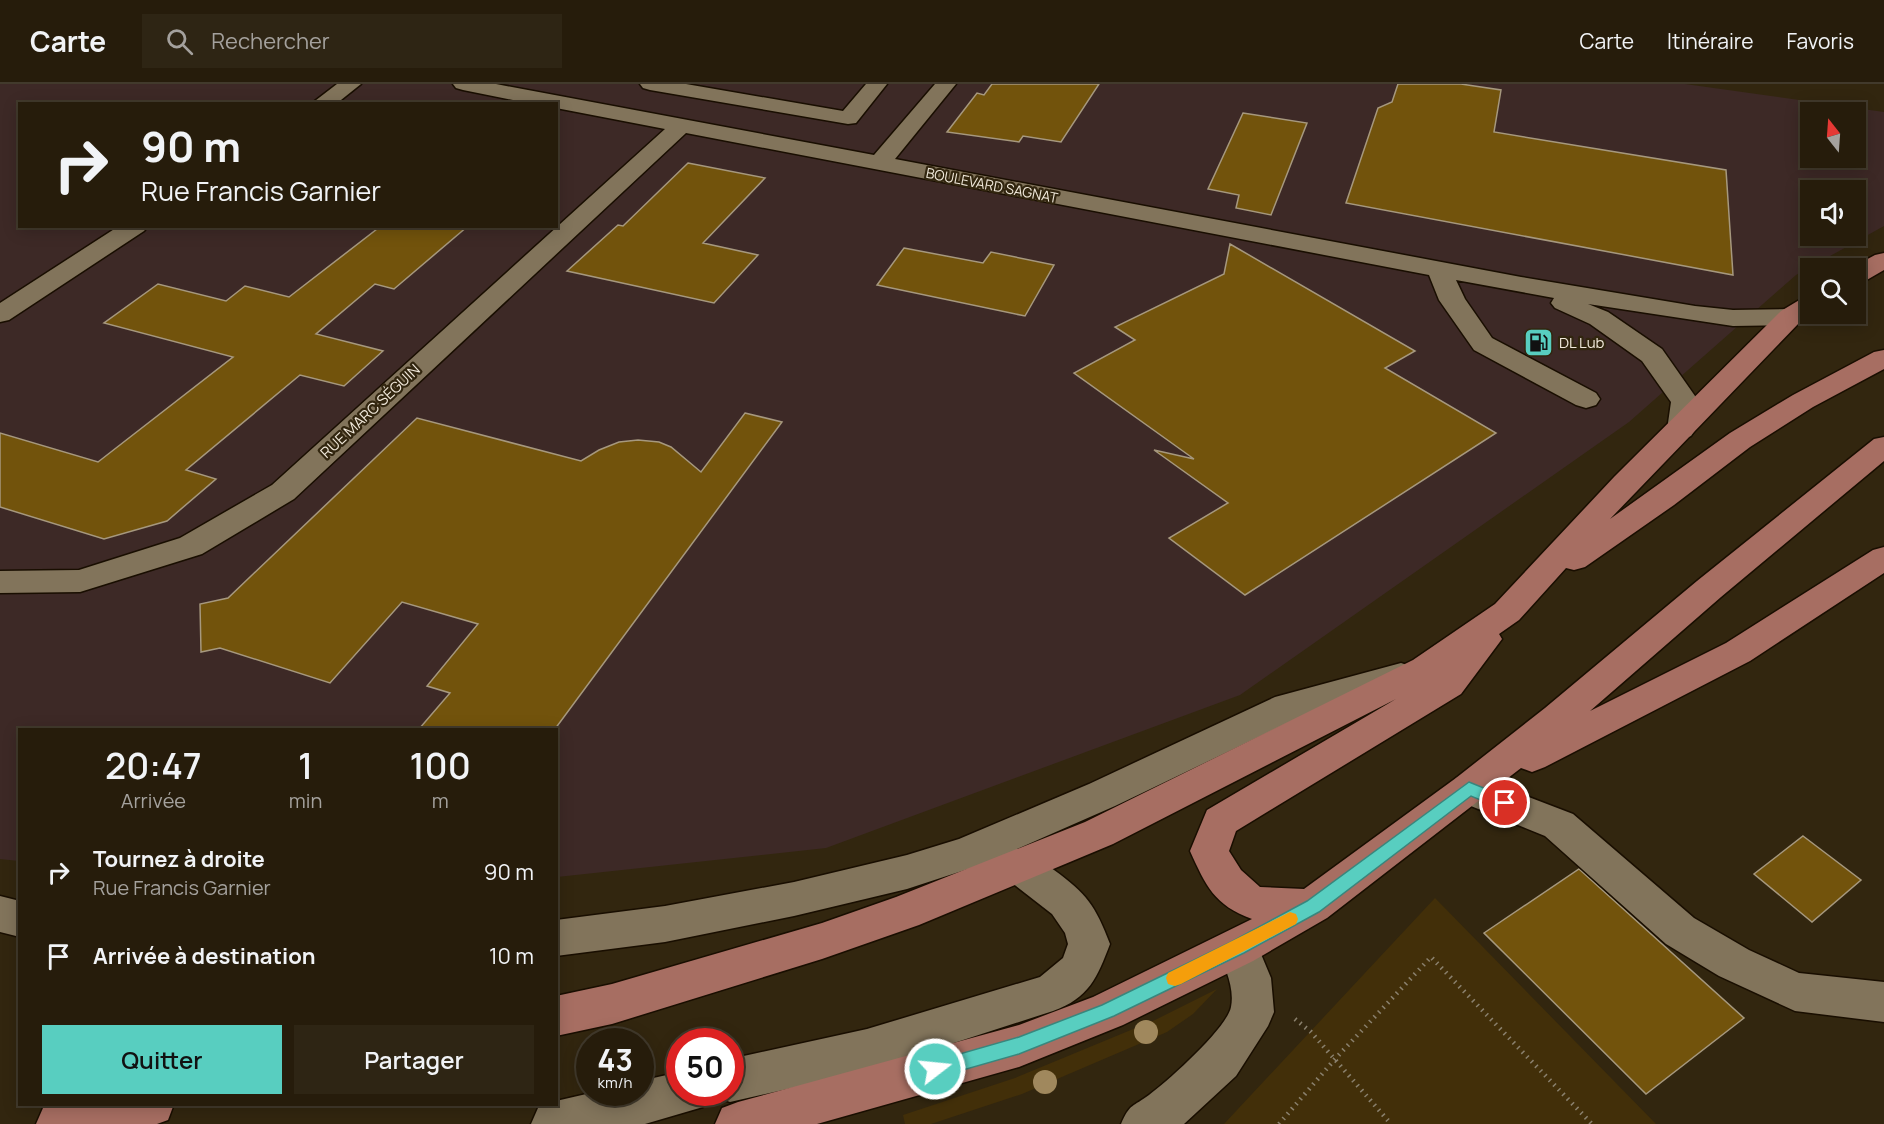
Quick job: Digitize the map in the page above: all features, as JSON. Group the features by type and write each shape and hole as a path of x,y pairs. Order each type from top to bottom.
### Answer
{"main road":[{"path":"1866,270 1884,260"},
{"path":"1313,906 1273,908 1238,895 1219,874 1209,850 1220,821 1449,685 1513,605 1800,310"},
{"path":"558,1016 612,1004 822,941 905,912 1100,833 1425,669 1740,440 1803,401 1884,358"},
{"path":"738,1124 833,1111 1019,1046 1108,1011 1238,948 1313,906 1469,789 1558,718 1709,589 1884,446"},
{"path":"1469,789 1738,652 1884,558"},
{"path":"89,1115 141,1106"}],"street":[{"path":"324,102 351,84"},
{"name":"BOULEVARD SAGNAT","path":"463,84 556,102"},
{"path":"650,84 848,118 878,84"},
{"path":"879,164 946,84"},
{"name":"BOULEVARD SAGNAT","path":"558,102 1521,285"},
{"name":"RUE MARC SÉGUIN","path":"0,582 80,581 191,546 283,492 681,126"},
{"path":"0,314 133,228"},
{"path":"1439,269 1452,300 1483,344 1586,399"},
{"path":"1521,285 1695,314 1733,318 1800,310"},
{"path":"1521,285 1599,318 1652,355 1685,402 1681,430"},
{"path":"558,938 665,924 794,899 907,872 968,852 1102,795 1288,707 1425,669"},
{"path":"1469,789 1559,825 1680,931 1734,963 1796,992 1884,1002"},
{"path":"744,1078 867,1050 955,1024 1053,992 1079,970 1089,944 1082,924 1066,902 1019,867 968,852"},
{"path":"0,914 18,918"},
{"path":"1144,1124 1165,1111 1220,1061 1253,1012 1250,978 1238,948"},
{"path":"554,1124 666,1097"}],"path":[{"path":"1279,1124 1335,1059 1431,957 1592,1124"},
{"path":"1253,1012 1299,1020 1390,1124"}],"shaded area":[{"path":"0,84 1685,84 1813,102 1800,102 1800,168 1866,168 1866,109 1884,112 1884,226 1866,236 1866,180 1800,180 1800,246 1848,246 1827,258 1800,258 1800,273 1629,422 1240,695 826,848 558,877 558,728 18,728 18,861 0,859"},
{"path":"1435,898 1656,1124 1224,1124"},
{"path":"1217,989 1193,1014 1167,1032 1022,1094 931,1124 905,1124 903,1115 1015,1078 1155,1020"}],"building":[{"path":"992,84 1099,84 1061,142 1023,136 1019,142 947,132 977,93 984,95"},
{"path":"1398,84 1461,84 1501,90 1494,132 1726,170 1733,275 1346,203 1378,108 1392,102"},
{"path":"1243,113 1307,123 1271,215 1236,208 1239,195 1208,189"},
{"path":"688,163 765,178 703,243 758,255 714,303 567,271 618,225 623,226"},
{"path":"378,228 466,228 394,289 375,284 316,334 383,351 344,386 300,375 186,470 216,479 167,521 104,539 0,507 0,433 98,462 233,357 104,323 158,284 226,301 245,286 289,297"},
{"path":"1230,244 1415,351 1385,368 1496,433 1245,595 1169,538 1228,503 1154,450 1194,459 1074,373 1135,340 1115,327 1224,274"},
{"path":"904,248 983,263 991,252 1054,265 1025,316 877,285"},
{"path":"745,413 782,422 556,728 420,728 450,693 427,686 478,624 402,602 330,683 220,648 201,652 200,604 228,598 417,418 581,461 619,442 638,440 659,442 671,447 701,472"},
{"path":"1803,836 1861,880 1812,922 1754,874"},
{"path":"1579,869 1744,1018 1646,1094 1484,933"}],"slow traffic":[{"path":"1175,978 1238,948 1290,919"}],"place":[{"name":"DL Lub","path":"1538,342"}],"route":[{"path":"935,1069 1019,1046 1108,1011 1238,948 1313,906 1469,789 1505,803"}]}
